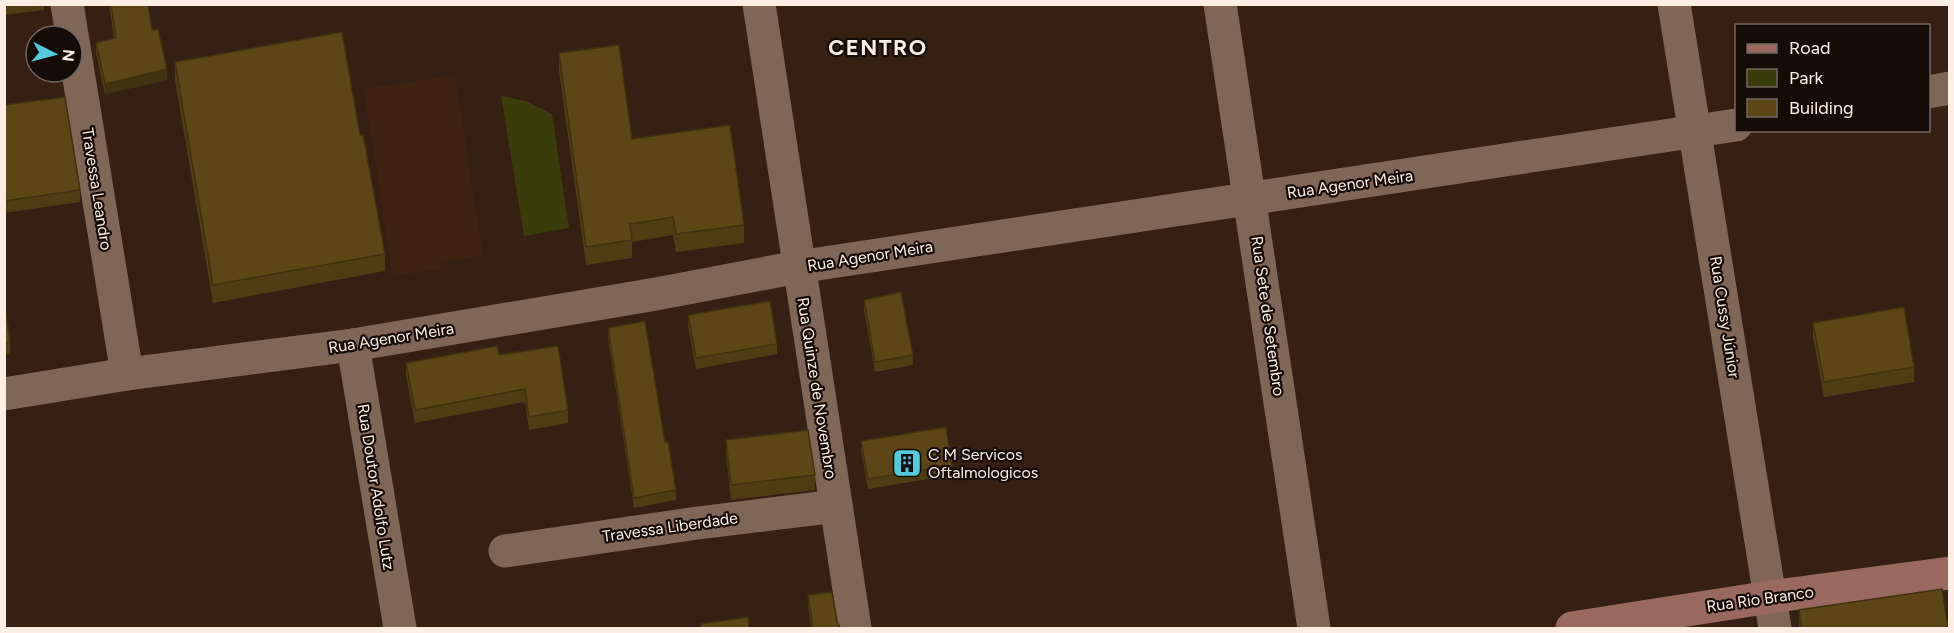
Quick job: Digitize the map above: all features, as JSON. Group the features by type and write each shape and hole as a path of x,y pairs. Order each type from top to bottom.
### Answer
{"street":[{"name":"Travessa Leandro","path":"67,4 127,374"},
{"name":"Rua Quinze de Novembro","path":"759,4 855,628"},
{"name":"Rua Sete de Setembro","path":"1220,4 1314,628"},
{"name":"Rua Cussy Júnior","path":"1674,4 1773,613"},
{"path":"1930,92 1950,88"},
{"name":"Rua Agenor Meira","path":"4,394 127,374 353,345 656,294 798,267 1735,125"},
{"name":"Rua Doutor Adolfo Lutz","path":"353,345 400,628"},
{"name":"Travessa Liberdade","path":"505,551 836,506"},
{"name":"Rua Rio Branco","path":"1572,628 1773,613 1950,573"}],"shaded area":[{"path":"455,75 483,256 442,262 440,269 393,276 364,89"}],"green space":[{"path":"501,96 526,101 552,114 569,228 524,236"}],"building":[{"path":"111,4 148,4 152,30 158,29 167,69 105,84 96,43 116,38"},
{"path":"342,32 360,135 363,134 385,254 213,285 175,62"},
{"path":"619,45 632,139 730,125 744,225 676,234 673,217 630,224 632,240 586,247 559,53"},
{"path":"65,97 80,190 4,201 4,105"},
{"path":"901,292 913,355 875,362 864,300"},
{"path":"4,297 10,342 4,343"},
{"path":"770,301 777,344 696,358 688,315"},
{"path":"1904,307 1914,367 1824,382 1813,323"},
{"path":"645,321 665,442 668,442 676,490 634,498 608,328"},
{"path":"497,346 499,355 558,346 568,410 529,417 525,389 415,410 406,363"},
{"name":"C M Servicos Oftalmologicos","path":"946,427 952,465 868,479 861,441"},
{"path":"808,430 815,475 731,485 726,440"},
{"path":"1942,589 1948,628 1802,628 1799,610"},
{"path":"832,592 840,628 813,628 808,595"},
{"path":"748,617 749,628 701,628 701,624"}],"place":[{"name":"C M Servicos Oftalmologicos","path":"907,463"}],"district":[{"name":"CENTRO","path":"878,47"}]}
